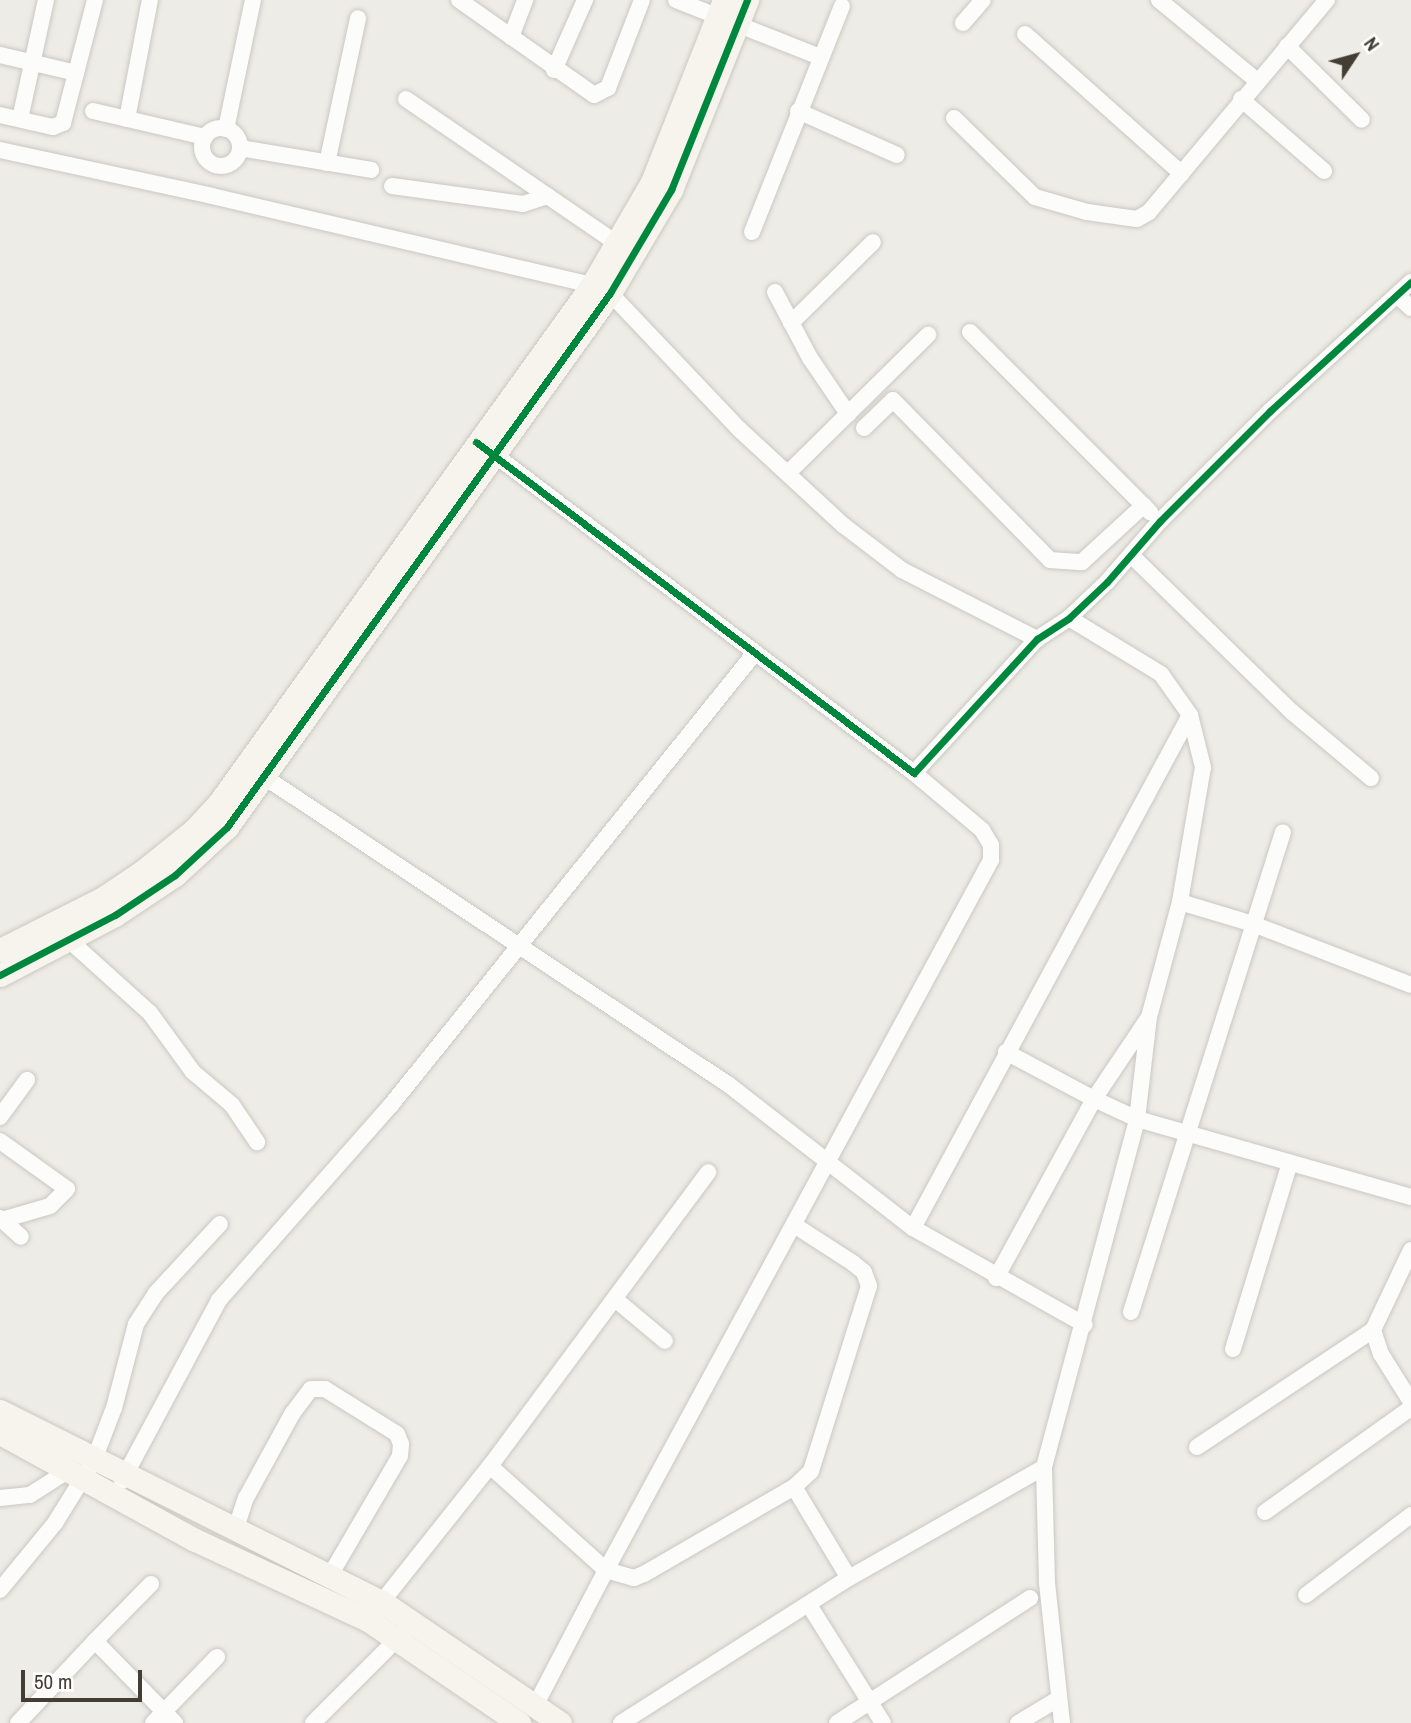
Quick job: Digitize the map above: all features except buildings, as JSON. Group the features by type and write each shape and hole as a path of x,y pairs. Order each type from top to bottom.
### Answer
{"street":[{"path":"20,120 47,0"},
{"path":"0,115 53,127 63,123 95,0"},
{"path":"127,119 150,0"},
{"path":"226,129 253,0"},
{"path":"459,0 554,70 594,95 605,92 642,0"},
{"path":"511,37 525,0"},
{"path":"554,70 585,0"},
{"path":"677,0 732,9 820,57"},
{"path":"963,23 983,0"},
{"path":"1159,0 1256,80"},
{"path":"954,118 1019,186 1051,204 1137,219 1149,212 1182,174 1256,80 1327,0"},
{"path":"752,232 842,6"},
{"path":"0,950 103,898 194,830 219,803 601,289 661,186 732,9"},
{"path":"327,163 358,18"},
{"path":"1025,34 1182,174"},
{"path":"1287,46 1362,120"},
{"path":"0,55 76,73"},
{"path":"406,99 617,243"},
{"path":"1241,99 1324,171"},
{"path":"93,111 205,137"},
{"path":"798,111 897,155"},
{"path":"226,129 236,136 240,148 231,163 218,166 204,155 205,137 214,130 226,129"},
{"path":"240,148 370,170"},
{"path":"0,150 212,196 601,289 739,429 844,525 902,570 1037,639"},
{"path":"212,196 218,166"},
{"path":"392,186 523,204 548,196"},
{"path":"601,289 617,243 645,213"},
{"path":"791,323 873,242"},
{"path":"914,773 1037,639 1072,616 1107,582 1160,521 1270,411 1411,282"},
{"path":"775,292 843,418"},
{"path":"1397,295 1411,308"},
{"path":"970,332 1160,521"},
{"path":"788,473 928,335"},
{"path":"864,428 893,400 1050,560 1082,562 1144,505"},
{"path":"484,448 914,773 982,830 991,845 992,860 824,1163 794,1225 527,1714"},
{"path":"0,975 70,941 155,889 212,845 263,776 484,448"},
{"path":"1130,555 1292,712 1371,778"},
{"path":"1062,1723 1047,1583 1044,1467 1137,1119 1149,1017 1180,902 1203,767 1191,715 1161,674 1072,616"},
{"path":"114,1498 219,1300 391,1105 754,654"},
{"path":"913,1228 1191,715"},
{"path":"263,776 730,1085 824,1163 913,1228 996,1278 1084,1325"},
{"path":"1131,1312 1283,832"},
{"path":"1180,902 1253,924 1411,985"},
{"path":"70,941 150,1013 193,1072 244,1119 257,1142"},
{"path":"996,1278 1094,1099 1149,1017"},
{"path":"1006,1052 1137,1119 1411,1197"},
{"path":"0,1117 27,1080"},
{"path":"0,1141 67,1189 50,1206 1,1219"},
{"path":"1233,1349 1290,1163"},
{"path":"375,1611 490,1466 708,1172"},
{"path":"1,1219 21,1237"},
{"path":"0,1498 30,1495 73,1477 94,1460 114,1408 136,1324 156,1293 220,1224"},
{"path":"490,1466 606,1570 634,1578 794,1487 811,1471 819,1455 869,1286 864,1272 853,1263 794,1225"},
{"path":"1197,1447 1373,1330 1411,1251"},
{"path":"615,1299 665,1341"},
{"path":"1265,1511 1411,1405 1381,1354 1373,1330"},
{"path":"235,1531 246,1498 292,1414 311,1389 325,1389 397,1434 401,1444 400,1457 329,1577"},
{"path":"0,1411 329,1577 527,1714 560,1723"},
{"path":"0,1433 114,1498 375,1611"},
{"path":"621,1723 849,1578 1044,1467"},
{"path":"0,1590 55,1522 73,1477"},
{"path":"794,1487 849,1578"},
{"path":"1306,1595 1411,1516"},
{"path":"18,1723 150,1584"},
{"path":"837,1723 1030,1598"},
{"path":"809,1605 883,1723"},
{"path":"313,1723 406,1630"},
{"path":"95,1641 164,1719 217,1657"},
{"path":"1018,1723 1058,1699"}],"cycle path":[{"path":"0,975 115,915 175,875 227,827 610,293 671,190 747,0"},
{"path":"476,442 914,773 1037,639 1069,618 1107,582 1160,521 1270,411 1411,282"}]}
